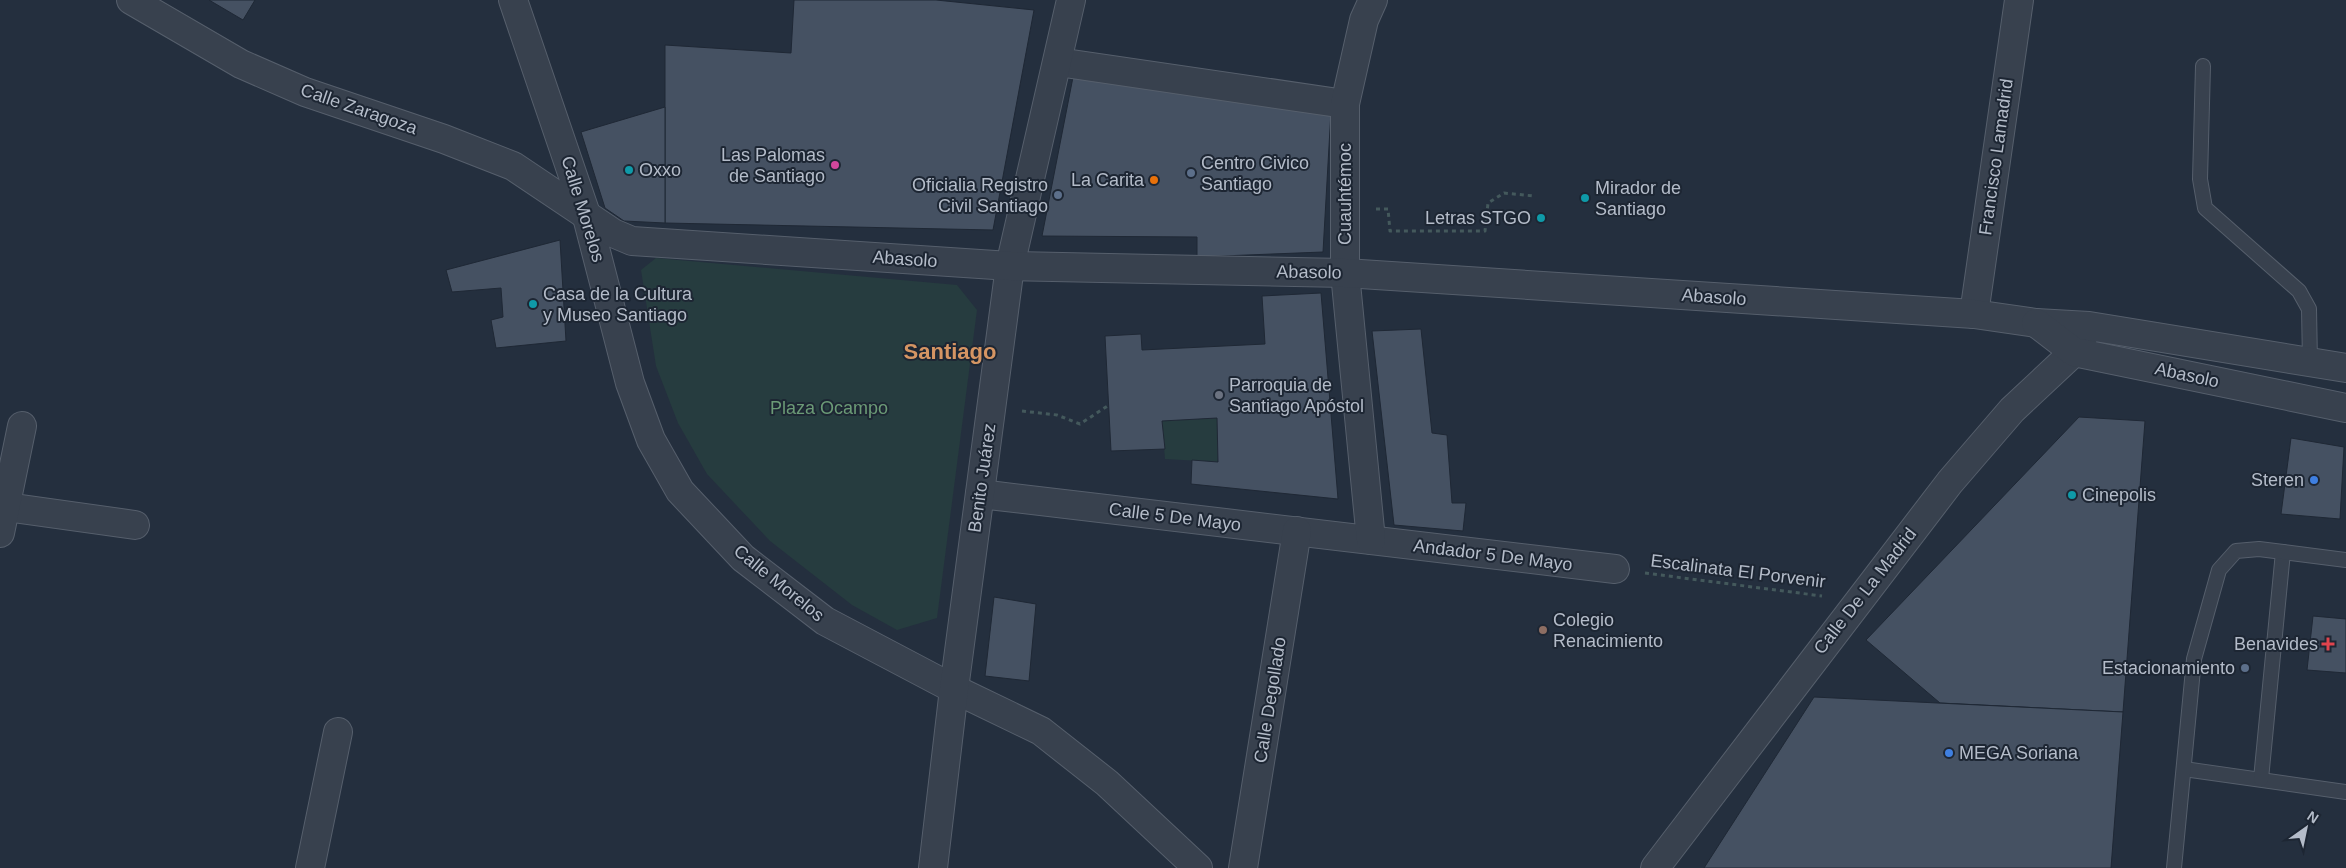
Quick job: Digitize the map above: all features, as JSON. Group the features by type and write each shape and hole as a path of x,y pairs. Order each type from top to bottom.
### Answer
{"street":[{"name":"Calle Zaragoza","path":"131,0 240,64 305,92 444,138 513,166 588,217"},
{"name":"Calle Morelos","path":"513,0 588,217 630,382 651,440 680,491 743,558 826,621 954,689 1042,731 1107,783 1198,868"},
{"name":"Benito Juárez","path":"933,868 954,689 1010,266 1071,0"},
{"name":"Cuauhtémoc","path":"1371,540 1345,273 1345,104 1364,20 1373,0"},
{"name":"Francisco Lamadrid","path":"1974,314 2019,0"},
{"path":"1058,62 1345,104"},
{"name":"Abasolo","path":"588,217 613,233 632,241 1010,266 1345,273 1974,314 2036,323 2089,326 2346,368"},
{"name":"Abasolo","path":"2036,323 2074,352 2346,408"},
{"name":"Calle De La Madrid","path":"1655,868 1857,601 1950,482 2006,418 2074,352 2089,326"},
{"path":"22,426 2,516 134,525"},
{"name":"Calle 5 De Mayo","path":"980,494 1371,540"},
{"name":"Calle Degollado","path":"1243,868 1297,531"},
{"name":"Andador 5 De Mayo","path":"1371,540 1615,569"},
{"path":"310,868 338,732"}],"lane":[{"path":"2203,66 2200,179 2206,208 2299,291 2308,309 2310,362"},
{"path":"2174,868 2194,659 2219,570 2236,551 2258,549 2346,560"},
{"path":"2261,779 2283,552"},
{"path":"2184,769 2346,792"}],"path":[{"path":"1345,209 1388,209 1390,231 1485,231 1488,203 1504,193 1534,196"},
{"path":"1057,415 1080,424 1109,405"},
{"name":"Escalinata El Porvenir","path":"1615,569 1857,601"}],"green space":[{"name":"Plaza Ocampo","path":"656,258 957,285 977,310 937,618 897,630 852,605 770,541 707,474 678,423 656,366 641,270"},
{"path":"1217,418 1218,462 1165,459 1162,421"}],"building":[{"path":"209,0 255,0 243,20"},
{"name":"Las Palomas de Santiago","path":"794,0 936,0 1034,10 993,230 665,223 665,45 791,53"},
{"name":"Centro Civico Santiago","path":"1074,72 1331,111 1323,252 1197,257 1197,237 1042,236"},
{"name":"Oxxo","path":"665,107 665,223 624,221 605,208 581,132"},
{"name":"Casa de la Cultura y Museo Santiago","path":"560,240 566,341 496,348 491,320 503,317 501,288 452,292 446,270"},
{"name":"Parroquia de Santiago Apóstol","path":"1321,293 1338,499 1191,484 1192,460 1218,462 1217,418 1162,421 1165,449 1111,451 1105,336 1141,334 1142,350 1265,344 1262,296"},
{"path":"1421,329 1432,433 1447,435 1452,503 1466,503 1463,531 1394,525 1372,331"},
{"name":"Cinepolis","path":"2079,417 2145,421 2123,712 1940,703 1866,640"},
{"name":"Steren","path":"2291,438 2344,447 2340,519 2281,514"},
{"path":"994,597 1036,604 1029,681 985,676"},
{"name":"Benavides","path":"2313,616 2346,619 2346,673 2307,670"},
{"name":"MEGA Soriana","path":"1814,697 2123,712 2111,868 1704,868"}],"place":[{"name":"Las Palomas de Santiago","path":"835,165"},
{"name":"Oxxo","path":"629,170"},
{"name":"Centro Civico Santiago","path":"1191,173"},
{"name":"La Carita","path":"1154,180"},
{"name":"Oficialia Registro Civil Santiago","path":"1058,195"},
{"name":"Mirador de Santiago","path":"1585,198"},
{"name":"Letras STGO","path":"1541,218"},
{"name":"Casa de la Cultura y Museo Santiago","path":"533,304"},
{"name":"Parroquia de Santiago Apóstol","path":"1219,395"},
{"name":"Steren","path":"2314,480"},
{"name":"Cinepolis","path":"2072,495"},
{"name":"Colegio Renacimiento","path":"1543,630"},
{"name":"Benavides","path":"2328,644"},
{"name":"Estacionamiento","path":"2245,668"},
{"name":"MEGA Soriana","path":"1949,753"}],"district":[{"name":"Santiago","path":"950,351"}]}
